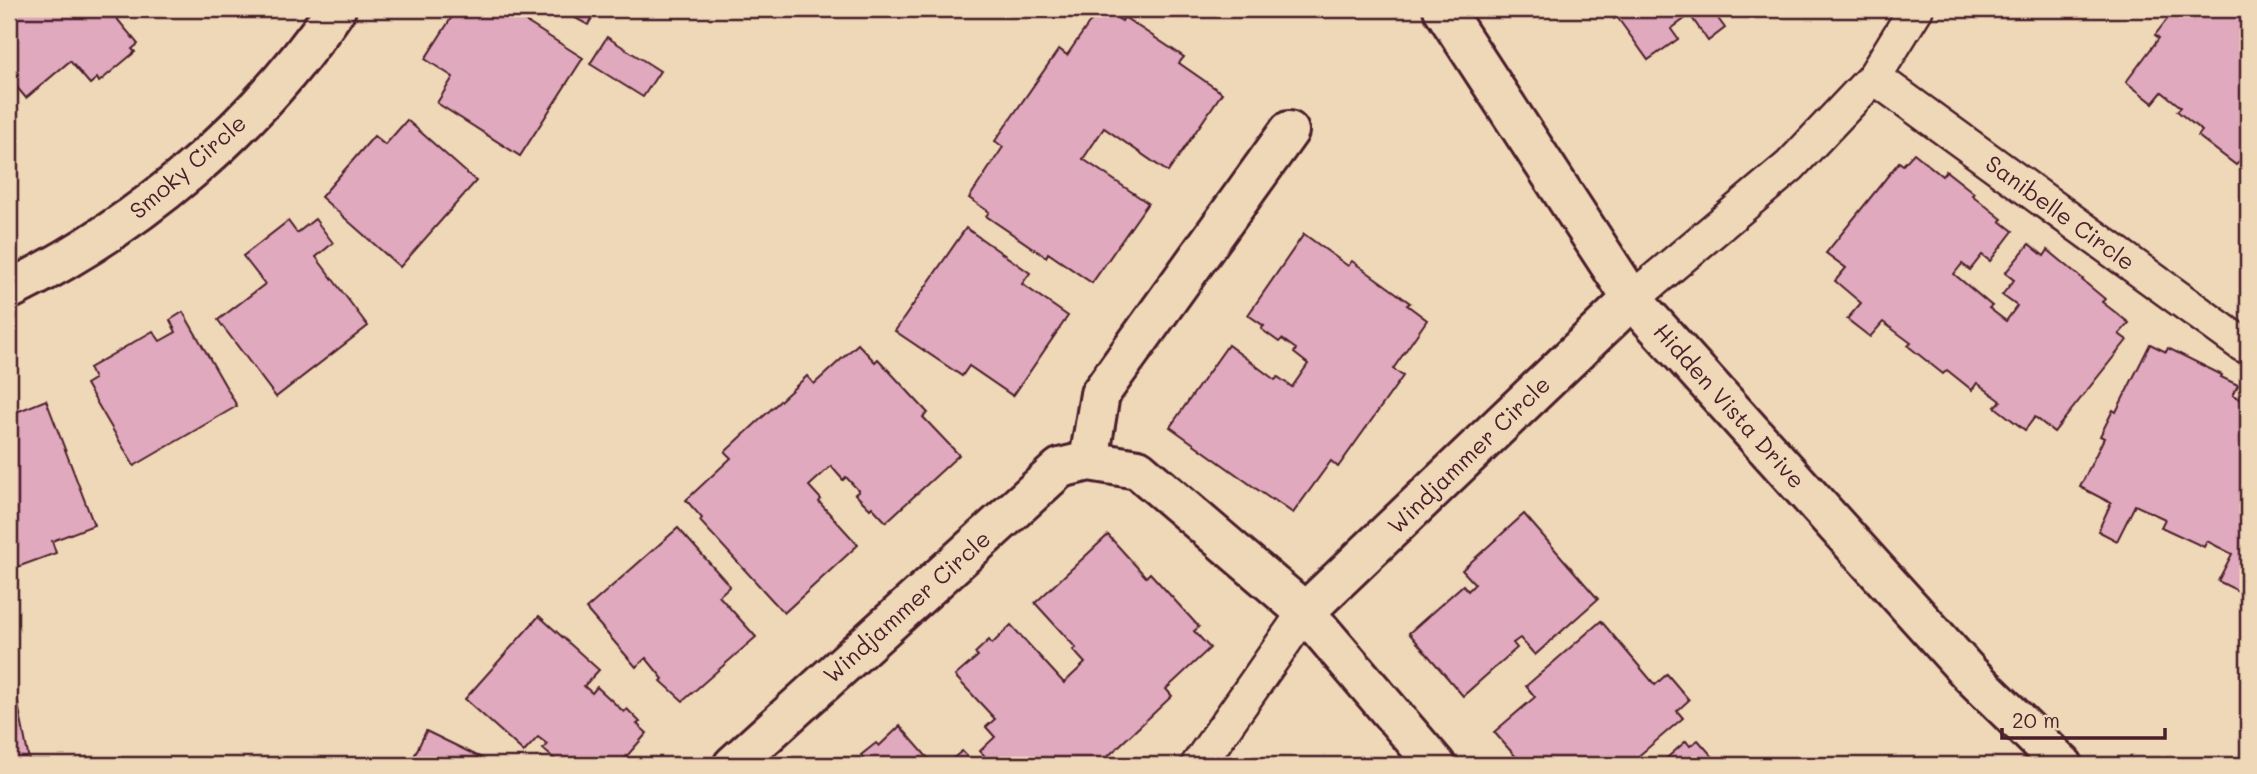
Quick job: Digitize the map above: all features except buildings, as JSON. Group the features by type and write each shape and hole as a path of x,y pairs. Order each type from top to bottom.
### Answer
{"street":[{"name":"Smoky Circle","path":"9,290 106,235 166,191 223,141 275,87 336,9"},
{"name":"Hidden Vista Drive","path":"1443,9 1632,299 1970,674 2063,765"},
{"path":"1089,461 1100,394 1289,131"},
{"name":"Windjammer Circle","path":"1305,612 1632,299"},
{"name":"Windjammer Circle","path":"733,765 1060,468 1089,461 1138,468 1305,612 1436,765"}],"lane":[{"path":"1632,299 1790,166 1874,77 1916,9"},
{"name":"Sanibelle Circle","path":"1874,77 2248,346"},
{"path":"1198,765 1305,612"}]}
